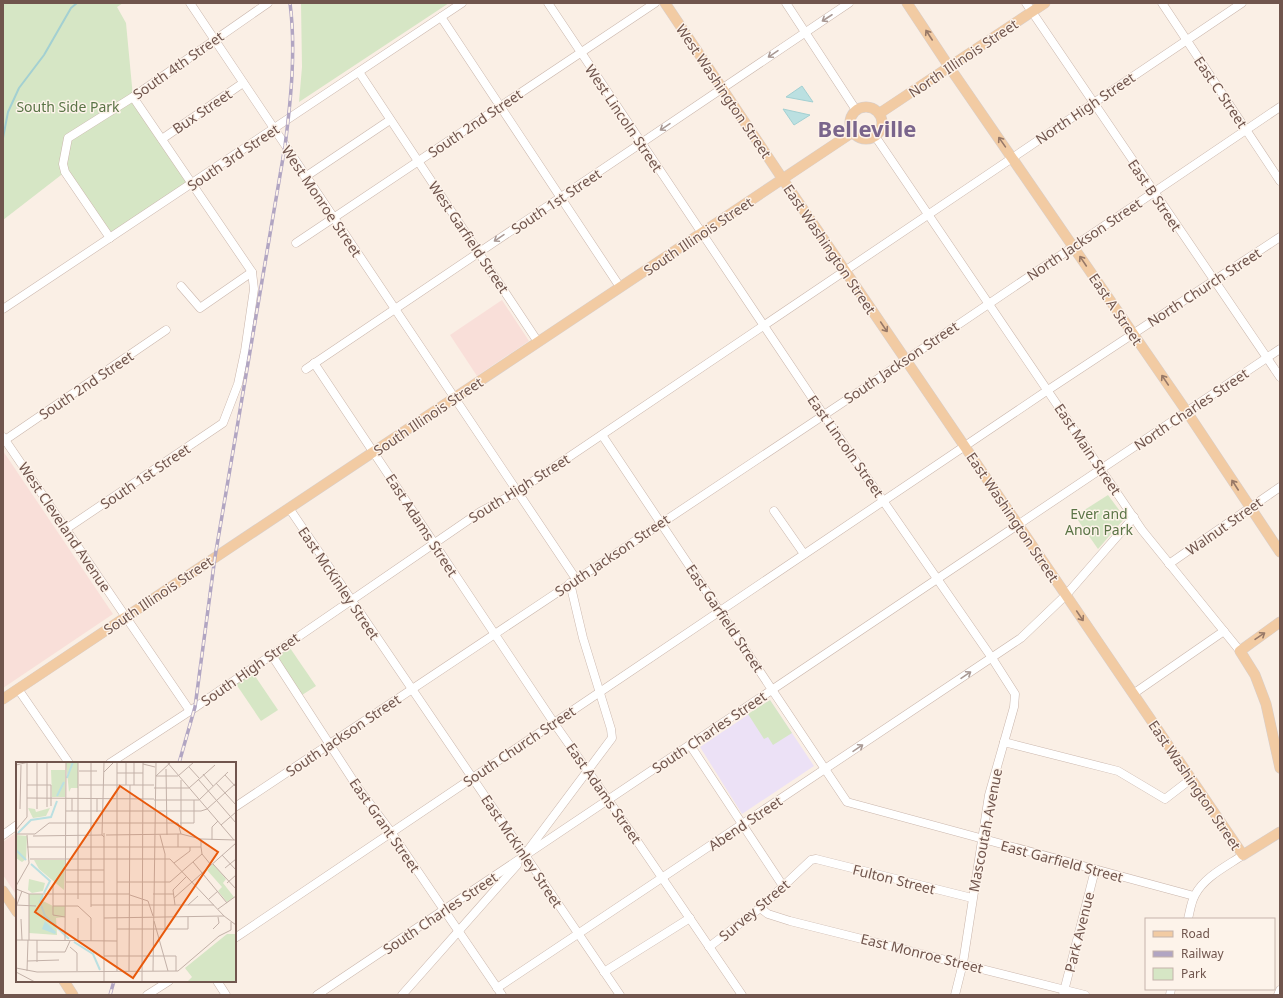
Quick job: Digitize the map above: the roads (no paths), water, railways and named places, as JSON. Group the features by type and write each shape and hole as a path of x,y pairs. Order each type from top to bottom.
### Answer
{"main road":[{"name":"West Washington Street","path":"665,3 783,179"},
{"name":"East A Street","path":"907,3 950,68 1187,412 1280,552"},
{"name":"North Illinois Street","path":"880,113 950,68 1045,3"},
{"path":"864,107 870,107 880,113 882,125 875,136 868,139 862,139 853,132 850,122 851,117 856,110 864,107"},
{"name":"South Illinois Street","path":"3,699 853,132"},
{"name":"East Washington Street","path":"783,179 1243,855"},
{"path":"1240,651 1280,622"},
{"name":"East Main Street","path":"1240,651 1255,675 1266,704 1280,768"},
{"path":"1243,855 1280,832"},
{"path":"3,891 16,910"},
{"path":"65,982 73,995"}],"street":[{"name":"West Monroe Street","path":"190,3 454,398"},
{"name":"South 4th Street","path":"110,238 65,172 63,164 67,141 71,136 133,97 214,39 268,3"},
{"name":"South 3rd Street","path":"3,309 274,130 462,3"},
{"name":"West Lincoln Street","path":"548,3 701,234"},
{"name":"South 2nd Street","path":"296,243 655,3"},
{"path":"786,3 856,110"},
{"name":"South 1st Street","path":"306,369 849,3"},
{"name":"East B Street","path":"1026,3 1093,104 1280,377"},
{"name":"East C Street","path":"1162,3 1280,181"},
{"name":"North High Street","path":"928,214 1242,3"},
{"path":"441,17 620,287"},
{"name":"West Garfield Street","path":"359,72 538,342"},
{"name":"Bux Street","path":"162,138 243,83"},
{"path":"133,97 162,138 191,185 252,272 200,308 181,286"},
{"name":"North Jackson Street","path":"988,303 1280,107"},
{"path":"305,177 390,120"},
{"name":"East Main Street","path":"875,136 1134,517 1169,564 1240,651"},
{"name":"South High Street","path":"112,762 190,711 270,654 480,512 518,492 846,272 928,214"},
{"name":"East Lincoln Street","path":"701,234 765,326 823,414 992,658"},
{"name":"North Church Street","path":"1048,390 1280,237"},
{"name":"South 1st Street","path":"66,529 223,423 238,384 243,358 254,289 252,272"},
{"name":"South Jackson Street","path":"236,805 906,360 988,303"},
{"name":"South 2nd Street","path":"4,438 166,330"},
{"name":"North Charles Street","path":"1102,469 1280,349"},
{"name":"East Adams Street","path":"314,363 374,452 433,544 554,723 663,878 742,995"},
{"name":"South Church Street","path":"236,937 1048,390"},
{"path":"402,995 525,856 546,824 612,738 611,729 583,638 573,581 518,492 454,398"},
{"name":"East Garfield Street","path":"602,435 847,802 1194,896"},
{"name":"West Cleveland Avenue","path":"4,438 190,711"},
{"name":"South Charles Street","path":"317,995 1102,469"},
{"name":"Walnut Street","path":"1169,564 1280,487"},
{"name":"East McKinley Street","path":"289,508 620,995"},
{"path":"774,511 804,554"},
{"path":"992,658 1021,638 1066,595 1134,517"},
{"path":"1133,694 1224,631"},
{"name":"East Grant Street","path":"270,654 499,992"},
{"name":"Mascoutah Avenue","path":"955,995 963,963 989,795 1014,708 1014,694 992,658"},
{"name":"Abend Street","path":"499,992 578,934 992,658"},
{"path":"18,689 67,762"},
{"path":"1004,742 1118,771 1164,800 1191,779"},
{"path":"690,745 783,886"},
{"path":"3,835 16,827"},
{"path":"1188,918 1194,896 1206,881 1243,855"},
{"name":"Survey Street","path":"709,947 760,908 805,864 810,860 816,859"},
{"name":"Fulton Street","path":"816,859 972,898"},
{"name":"Park Avenue","path":"1064,992 1095,870"},
{"name":"East Monroe Street","path":"760,908 768,914 790,920 963,963 1064,992 1085,995"},
{"path":"604,972 690,918"},
{"path":"147,995 167,982"},
{"path":"218,982 226,995"},
{"path":"1278,995 1280,990"}],"water":[{"path":"802,86 813,102 786,97"},
{"path":"783,109 810,115 794,125"}],"waterway":[{"path":"3,138 8,112 19,88 44,55 71,8 77,3"}],"railway":[{"path":"179,762 195,707 215,557 285,146 293,57 290,3"},
{"path":"110,995 114,982"}],"district":[{"name":"Belleville","path":"867,128"}],"park label":[{"name":"South Side Park","path":"68,106"},
{"name":"Ever and Anon Park","path":"1099,522"}]}
